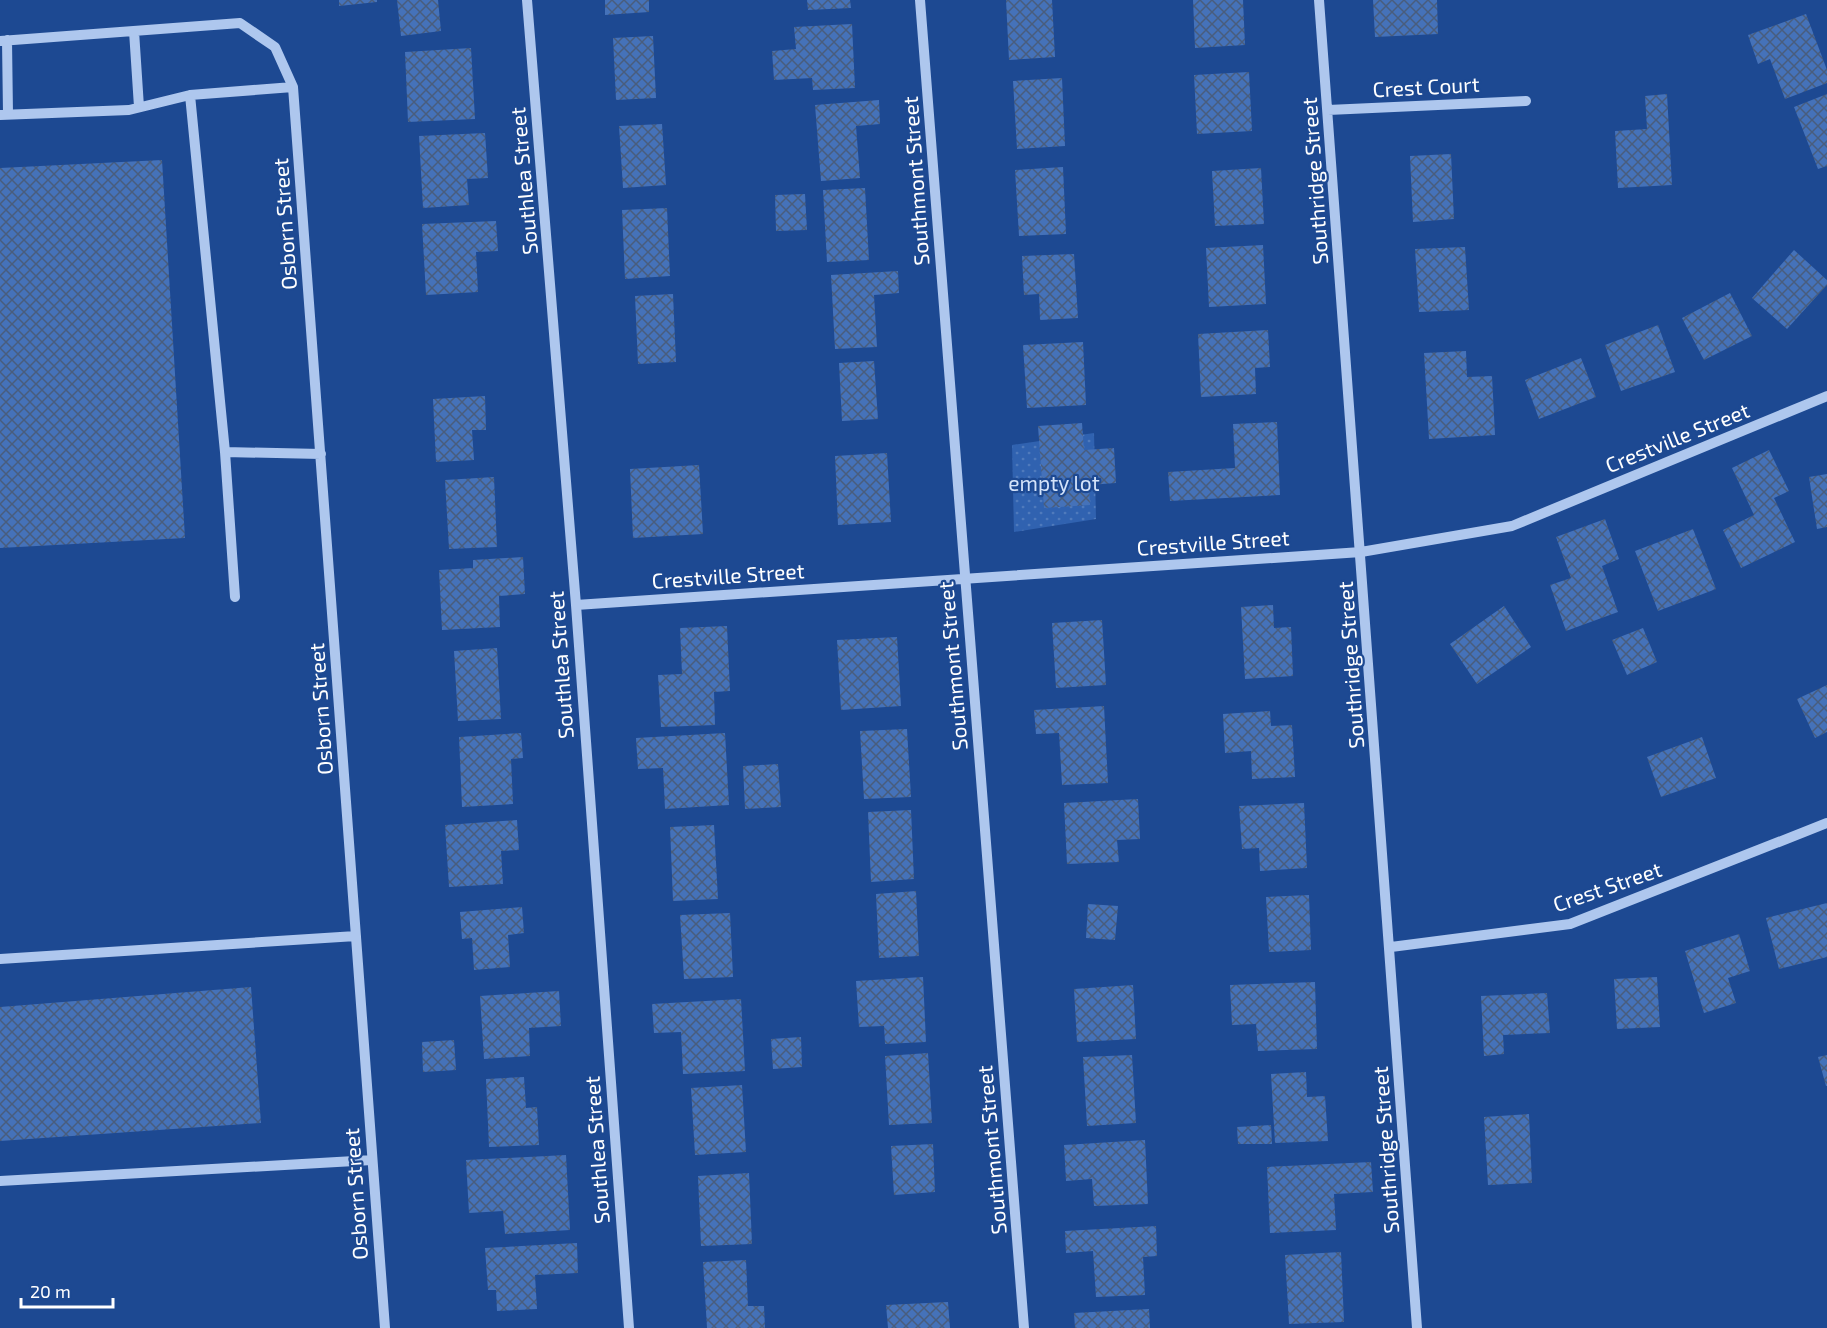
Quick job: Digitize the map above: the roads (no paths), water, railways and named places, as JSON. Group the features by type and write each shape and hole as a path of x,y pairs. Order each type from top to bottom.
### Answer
{"street":[{"name":"Southlea Street","path":"527,0 576,605 629,1328"},
{"name":"Southmont Street","path":"920,0 1024,1328"},
{"name":"Southridge Street","path":"1319,0 1417,1328"},
{"name":"Osborn Street","path":"3,40 240,23 275,47 293,87 385,1328"},
{"path":"134,31 139,107"},
{"path":"3,40 4,115 129,110 190,94 293,87"},
{"path":"190,94 225,452 235,597"},
{"name":"Crest Court","path":"1328,110 1526,101"},
{"name":"Crestville Street","path":"576,605 1361,552 1512,526 1827,396"},
{"path":"225,452 321,453"},
{"name":"Crest Street","path":"1390,946 1570,924 1827,823"},
{"path":"0,959 356,936"},
{"path":"0,1181 372,1160"}],"park label":[{"name":"empty lot","path":"1054,482"}]}
